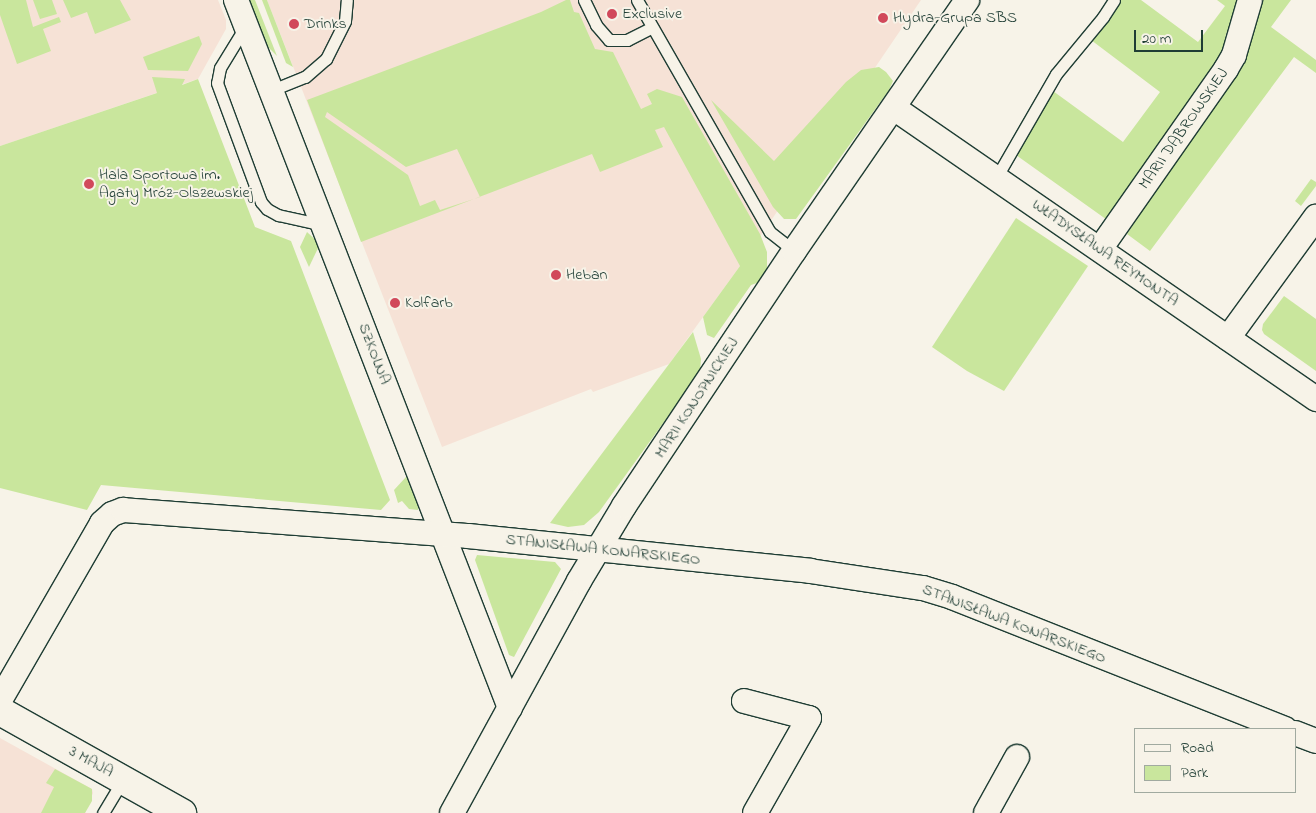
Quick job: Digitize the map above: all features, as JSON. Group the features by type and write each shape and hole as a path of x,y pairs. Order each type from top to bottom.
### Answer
{"street":[{"name":"SZKOLNA","path":"236,0 510,708"},
{"name":"MARII KONOPNICKIEJ","path":"452,813 579,581 624,506 794,251 968,0"},
{"name":"MARII DĄBROWSKIEJ","path":"1100,249 1226,69 1234,55 1250,0"},
{"name":"WŁADYSŁAWA REYMONTA","path":"894,108 1316,398"},
{"path":"1228,338 1316,216"},
{"name":"STANISŁAWA KONARSKIEGO","path":"0,700 102,523 112,514 131,511 443,534 598,549 810,571 923,588 952,597 1283,728"},
{"path":"744,701 809,718 755,813"},
{"name":"3 MAJA","path":"0,711 182,813"},
{"path":"1296,733 1316,741"},
{"path":"986,813 1017,757"}],"lane":[{"path":"272,90 304,77 326,59 344,21 347,0"},
{"path":"584,0 596,25 609,40 627,40 652,27"},
{"path":"637,0 770,232 794,251"},
{"path":"996,178 1056,74 1103,17 1114,0"},
{"path":"246,25 220,68 217,83 261,202 278,215 324,225"},
{"path":"103,813 123,780"}],"shaded area":[{"path":"0,0 218,0 226,20 226,29 198,79 0,146"},
{"path":"267,0 921,0 740,266 669,364 593,392 591,389 442,447"},
{"path":"0,738 92,789 93,793 85,813 0,813"}],"green space":[{"path":"0,0 26,0 33,27 59,17 61,22 43,29 51,51 17,64 0,15"},
{"path":"33,0 52,0 57,14 40,19"},
{"path":"63,0 120,0 131,20 95,34 87,12 71,18"},
{"path":"249,0 255,0 277,56 266,45"},
{"path":"262,0 267,0 293,67 286,63"},
{"path":"566,0 570,0 574,12 579,13 595,49 613,52 641,109 652,104 647,94 657,89 682,97 760,234 767,252 767,269 757,283 751,285 714,338 707,335 703,317 740,266 664,127 655,130 663,147 600,172 592,154 480,197 457,149 406,167 327,112 325,117 408,175 420,206 435,200 440,210 474,199 361,242 307,100 541,12"},
{"path":"1121,0 1141,0 1198,42 1225,6 1217,0 1241,0 1226,34 1220,64 1110,222 1016,155 1053,91 1123,142 1160,92 1091,40"},
{"path":"1256,0 1291,0 1271,27 1316,60 1316,73 1294,57 1150,251 1127,234 1238,64"},
{"path":"199,36 202,44 188,71 148,70 143,57"},
{"path":"879,67 893,81 889,90 796,219 784,219 773,207 711,100 774,161 846,82 861,70"},
{"path":"152,77 185,79 182,85 198,79 255,227 291,241 390,500 381,510 101,485 87,510 0,488 0,146 157,93"},
{"path":"1311,179 1316,182 1316,186 1301,206 1295,201"},
{"path":"1016,218 1088,266 1004,391 967,371 932,347"},
{"path":"307,232 320,244 309,267 300,247"},
{"path":"1284,296 1316,319 1316,371 1264,334 1262,330 1263,324"},
{"path":"693,332 701,359 700,372 599,512 584,525 568,527 550,523"},
{"path":"408,477 419,503 418,510 409,509 402,501 398,503 394,490"},
{"path":"477,555 555,562 561,569 514,657 509,655 475,560"},
{"path":"55,769 92,789 92,801 85,813 41,813 54,787 46,783"}],"place":[{"name":"Exclusive","path":"612,14"},
{"name":"Hydra-Grupa SBS","path":"883,18"},
{"name":"Drinks","path":"294,24"},
{"name":"Hala Sportowa im. Agaty Mróz-Olszewskiej","path":"89,184"},
{"name":"Heban","path":"556,275"},
{"name":"Kolfarb","path":"395,303"}]}
